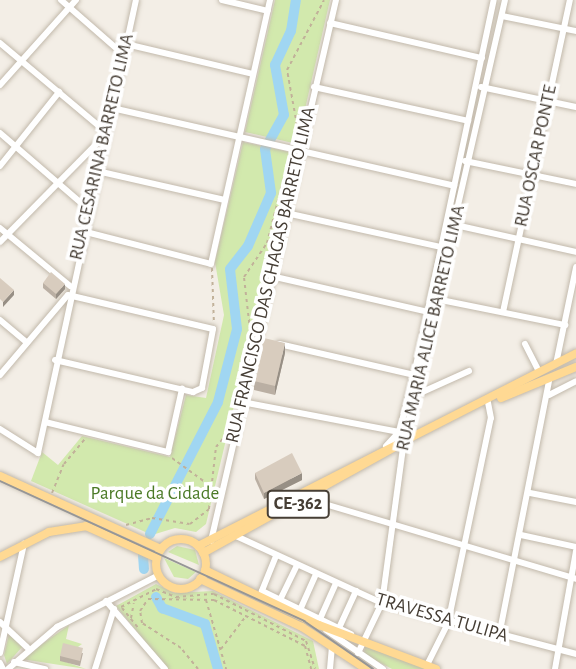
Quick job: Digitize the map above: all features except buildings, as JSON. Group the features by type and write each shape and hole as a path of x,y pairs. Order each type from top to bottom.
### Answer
{"main road":[{"name":"CE-362","path":"204,550 307,499 404,441 488,402 576,353"},
{"name":"CE-362","path":"488,402 549,381 576,368"},
{"name":"CE-362","path":"204,550 211,539 386,446 404,441"},
{"path":"0,476 161,549"},
{"path":"0,557 25,542 86,526 156,558"},
{"path":"179,539 204,550 205,570 200,579 178,589 159,575 156,558 161,549 179,539"},
{"path":"205,570 319,622 436,669"},
{"path":"200,579 332,647 366,669"}],"street":[{"path":"61,0 123,54"},
{"path":"0,85 76,0"},
{"name":"RUA CESARINA BARRETO LIMA","path":"0,429 38,453 67,297 136,0"},
{"path":"222,0 268,10"},
{"path":"82,231 211,264 270,0"},
{"name":"RUA FRANCISCO DAS CHAGAS BARRETO LIMA","path":"211,539 336,0"},
{"name":"RUA MARIA ALICE BARRETO LIMA","path":"386,446 400,432 414,375 494,0"},
{"name":"RUA MARIA ALICE BARRETO LIMA","path":"358,653 360,638 382,603 404,441 440,300 505,0"},
{"name":"RUA OSCAR PONTE","path":"503,312 570,0"},
{"path":"502,16 576,31"},
{"path":"330,23 482,58"},
{"path":"0,43 106,133 0,242"},
{"path":"126,44 253,74"},
{"path":"475,86 576,107"},
{"path":"314,87 468,121"},
{"path":"0,166 59,92"},
{"path":"112,108 454,186"},
{"path":"0,134 88,209"},
{"path":"460,160 576,184"},
{"path":"97,171 225,200"},
{"path":"286,213 440,247"},
{"path":"446,223 576,252"},
{"path":"0,228 70,286"},
{"path":"556,364 573,296 576,267"},
{"path":"271,276 428,312"},
{"path":"0,375 67,297 213,329 202,388 182,390 55,360"},
{"path":"431,298 565,325"},
{"path":"0,320 27,343"},
{"path":"256,339 414,375"},
{"path":"525,344 539,372"},
{"path":"418,394 469,371"},
{"path":"499,636 530,492 549,395 549,381"},
{"path":"549,395 576,381"},
{"path":"45,422 168,452 182,390"},
{"path":"242,402 400,432 404,441"},
{"path":"427,665 449,623 491,418 488,402"},
{"path":"530,492 576,502"},
{"path":"307,499 391,528 463,545 573,578"},
{"path":"521,535 576,549 555,669"},
{"name":"TRAVESSA TULIPA","path":"236,536 382,603 449,623 576,654"},
{"path":"0,653 25,542"},
{"path":"276,556 261,588 319,622 383,669"},
{"path":"280,600 297,565"},
{"path":"300,610 316,574"},
{"path":"0,663 6,669 27,647 106,601 159,575"},
{"path":"319,622 336,583"},
{"path":"340,628 356,591"},
{"path":"106,601 117,608 164,669"},
{"path":"95,669 117,608"},
{"path":"0,622 27,647"},
{"path":"319,622 360,638"},
{"path":"330,669 332,647"},
{"path":"15,662 25,667 46,669"}],"path":[{"path":"120,523 152,518 199,520 209,509 209,485 250,330 244,277 267,243 297,125 287,70 324,0"},
{"path":"211,264 218,309 213,329"},
{"path":"64,498 51,497 64,464 90,433"},
{"path":"168,452 176,465 209,485 220,500"},
{"path":"117,608 156,589 176,597 214,594 306,641 315,669"},
{"path":"140,611 156,595 180,602 205,599 305,646 311,669"},
{"path":"205,599 226,669"},
{"path":"131,619 135,600"},
{"path":"133,609 140,611"},
{"path":"140,611 147,629 181,648 198,669"},
{"path":"220,650 227,633 246,616"}],"green space":[{"path":"275,0 330,0 297,144 245,132"},
{"name":"Parque da Cidade","path":"243,142 294,153 206,524 196,532 175,528 152,535 31,481 42,452 58,465 82,436 170,457 186,395 206,398 224,315 215,262"},
{"path":"177,546 195,550 199,565 168,552"},
{"path":"164,558 196,572 188,579 174,577"},
{"path":"156,584 174,593 213,591 313,641 319,669 168,669 116,606"},
{"path":"69,625 66,639 82,644 60,660 86,669 21,659"},
{"path":"9,634 23,646 7,664 4,655"},
{"path":"366,641 432,669 392,669 364,654"}],"waterway":[{"path":"150,534 218,402 237,329 230,269 248,246 271,193 265,149 284,115 275,65 291,31 296,0"},
{"path":"143,555 144,569"},
{"path":"156,597 162,608 205,624 218,669"}],"tram line":[{"path":"0,481 304,621 373,669"}]}
